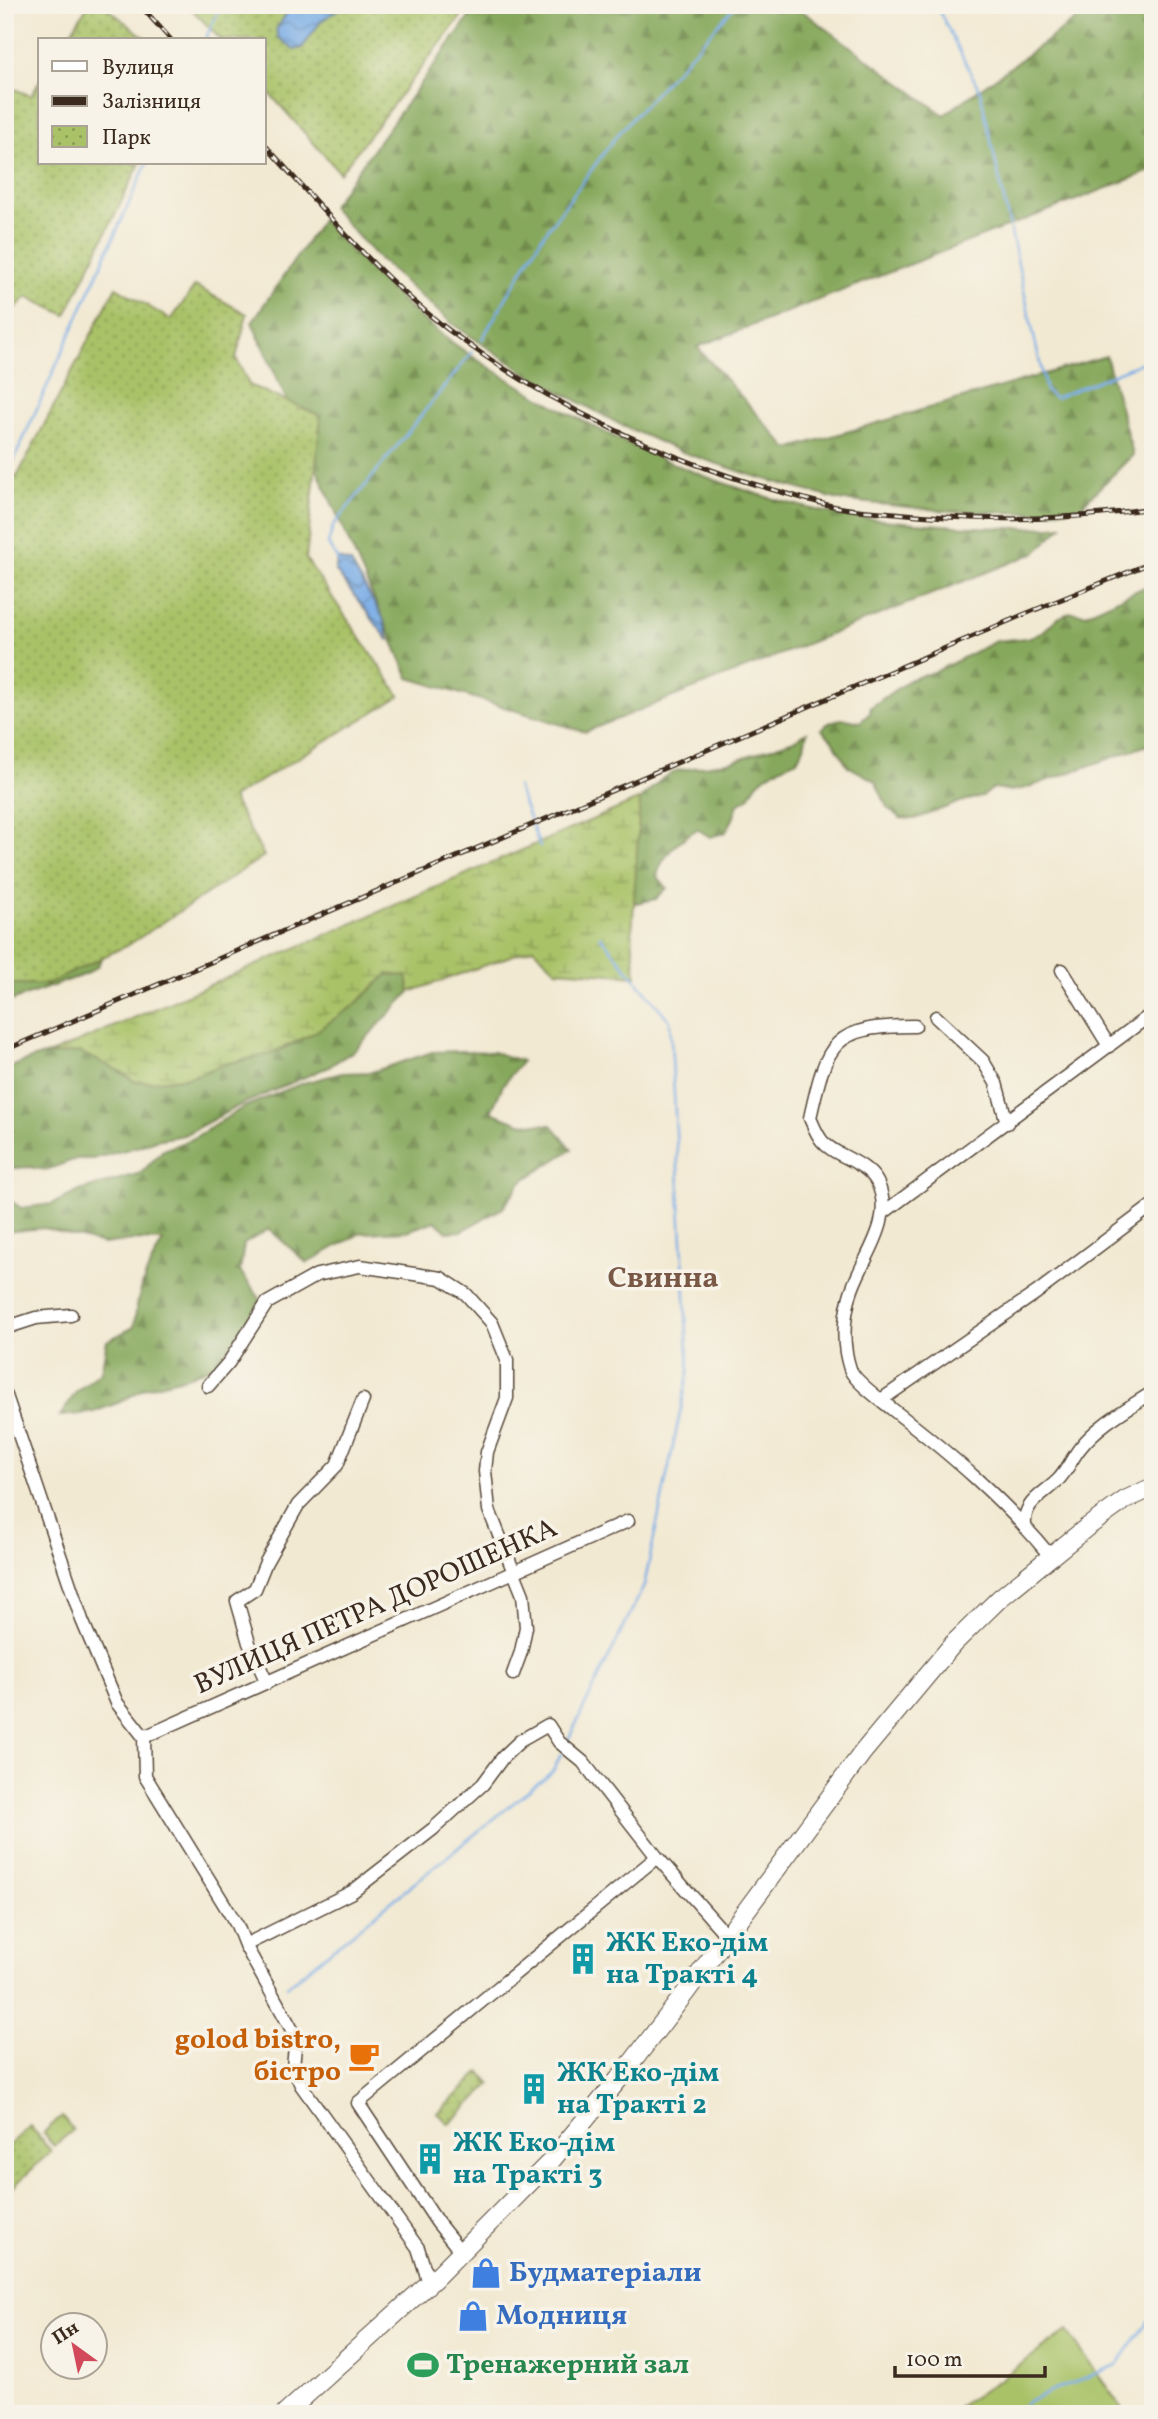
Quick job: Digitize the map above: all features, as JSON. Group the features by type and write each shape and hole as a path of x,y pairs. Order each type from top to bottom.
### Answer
{"main road":[{"path":"285,2414 432,2281 551,2161 623,2074 863,1752 953,1644 1000,1598 1051,1557 1125,1500 1153,1487"}],"street":[{"path":"1062,970 1109,1046"},
{"path":"883,1213 1153,1013"},
{"path":"936,1017 983,1061 996,1083 1007,1123"},
{"path":"915,1026 881,1026 861,1030 837,1041 820,1074 810,1118 822,1142 856,1162 876,1181 883,1213 877,1236 850,1294 843,1331 851,1372 881,1400 945,1450 1025,1525 1051,1557"},
{"path":"881,1400 1036,1293 1153,1205"},
{"path":"208,1386 229,1363 267,1303 317,1275 359,1266 441,1278 466,1294 492,1323 507,1360 507,1398 487,1452 485,1471 489,1510 523,1595 526,1627 513,1674"},
{"path":"5,1328 36,1318 71,1315"},
{"path":"5,1392 82,1620 117,1703 144,1737 145,1776 237,1925 245,1945 296,2037 293,2067 301,2085 418,2248 432,2281"},
{"path":"1025,1525 1024,1517 1030,1504 1060,1478 1080,1448 1110,1419 1153,1392"},
{"path":"267,1683 250,1643 237,1601 256,1589 266,1562 298,1506 337,1465 363,1400"},
{"name":"ВУЛИЦЯ ПЕТРА ДОРОШЕНКА","path":"144,1737 628,1521"},
{"path":"245,1945 352,1892 433,1829 483,1784 503,1757 520,1741 548,1725 559,1742 583,1762 657,1857 727,1936"},
{"path":"460,2252 358,2103 657,1857"}],"green space":[{"path":"88,5 103,5 145,38 67,38"},
{"path":"188,5 470,5 340,173 266,89 266,38 219,38"},
{"path":"478,5 794,5 944,115 1096,5 1153,5 1153,170 697,347 788,449 1106,356 1133,455 1079,508 1038,513 948,511 839,500 682,452 621,425 526,373 454,325 377,257 331,207"},
{"path":"38,84 38,164 140,164 66,315 27,297 5,317 5,85 31,96"},
{"path":"322,220 397,296 460,348 572,415 667,461 767,497 842,515 978,527 1062,526 1035,553 585,732 409,678 252,322"},
{"path":"195,286 247,314 236,358 249,385 321,416 306,559 400,696 232,798 264,856 130,944 48,984 5,984 5,475 17,477 116,287 171,320"},
{"path":"1153,583 1153,743 1026,788 1010,791 994,788 981,797 915,819 900,818 888,808 875,781 848,766 832,740 821,729 839,720 860,722 871,712 870,708 909,680 939,670 996,641 1027,638 1042,633 1056,619 1071,612 1086,614"},
{"path":"807,732 804,747 797,760 760,781 749,797 738,804 725,833 710,837 697,829 672,849 659,868 657,876 667,888 656,899 625,905 629,811 640,799 662,779 676,771 733,761 794,740"},
{"path":"640,799 632,936 636,976 556,970 533,948 410,992 407,976 388,974 353,1006 312,1034 270,1054 224,1064 194,1076 150,1082 134,1081 122,1072 80,1052 48,1055"},
{"path":"104,952 98,966 86,974 5,1003 5,954"},
{"path":"388,974 408,976 410,992 355,1050 328,1067 240,1105 184,1135 155,1140 92,1159 76,1159 46,1170 29,1167 5,1169 5,1070 42,1056 72,1051 94,1057 134,1081 194,1076 223,1064 270,1054 312,1034 353,1006"},
{"path":"432,1052 493,1052 522,1061 503,1085 491,1112 520,1123 552,1125 572,1149 521,1182 503,1208 461,1231 447,1232 435,1221 407,1231 361,1233 307,1263 269,1229 244,1244 240,1271 261,1300 218,1363 190,1376 145,1388 120,1402 91,1413 60,1416 77,1391 101,1372 107,1341 134,1327 143,1282 163,1241 134,1240 103,1244 44,1228 5,1232 5,1197 21,1208 52,1204 82,1190 141,1173 163,1150 192,1139 244,1107 303,1083 342,1073 372,1072"},
{"path":"480,2072 491,2084 449,2124 438,2113"},
{"path":"62,2116 73,2130 54,2146 43,2133"},
{"path":"30,2126 51,2151 5,2195 5,2149"},
{"path":"1067,2331 1126,2414 947,2414 1002,2378"}],"water":[{"path":"292,5 346,5 321,21 302,48 294,50 278,37 276,30"},
{"path":"338,559 351,563 383,618 389,641 335,570"}],"waterway":[{"path":"206,38 221,5"},
{"path":"482,339 542,237 617,135 736,5"},
{"path":"936,5 980,91 1046,391 1055,398 1153,358"},
{"path":"5,480 147,164"},
{"path":"339,562 328,544 333,526 472,352"},
{"path":"517,786 540,847"},
{"path":"568,1740 644,1586 689,1370 670,1021 600,936"},
{"path":"287,1986 553,1771 561,1754"},
{"path":"1016,2414 1028,2401 1117,2365 1153,2314"}],"railway":[{"path":"140,5 169,38"},
{"path":"266,146 376,266 450,331 487,358 567,406 694,464 816,502 851,509 960,518 1024,519 1088,516 1153,508"},
{"path":"5,1050 1025,614 1153,562"}],"place":[{"name":"ЖК Еко-дім на Тракті 4","path":"583,1959"},
{"name":"golod bistro, бістро","path":"364,2056"},
{"name":"ЖК Еко-дім на Тракті 2","path":"534,2089"},
{"name":"ЖК Еко-дім на Тракті 3","path":"430,2159"},
{"name":"Будматеріали","path":"486,2273"},
{"name":"Модниця","path":"473,2316"},
{"name":"Тренажерний зал","path":"423,2365"}],"district":[{"name":"Свинна","path":"663,1279"}]}
